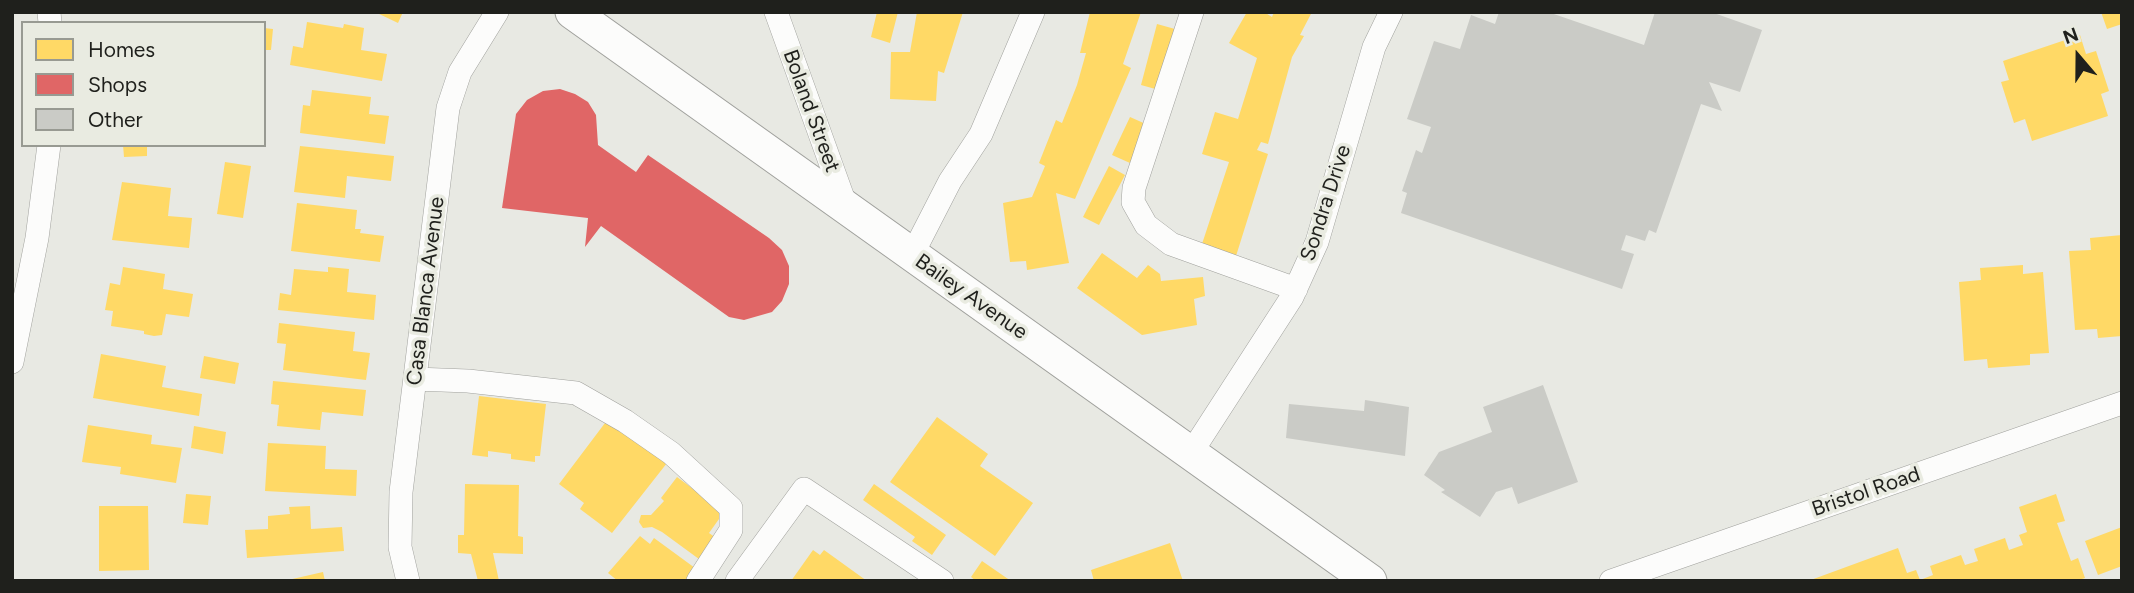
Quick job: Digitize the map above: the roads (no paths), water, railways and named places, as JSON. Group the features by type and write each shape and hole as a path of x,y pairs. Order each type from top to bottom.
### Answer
{"street":[{"name":"Casa Blanca Avenue","path":"408,581 400,547 401,492 448,108 460,72 496,12"},
{"name":"Bailey Avenue","path":"572,12 1370,581"},
{"name":"Boland Street","path":"776,12 847,209"},
{"path":"912,255 950,181 981,134 1033,12"},
{"path":"1192,12 1134,188 1133,202 1146,225 1171,244 1296,289"},
{"name":"Sondra Drive","path":"1191,453 1296,289 1317,242 1374,47 1391,12"},
{"path":"12,362 37,238 49,147"},
{"path":"415,379 468,380 576,393 652,440 731,508 730,530 698,581"},
{"name":"Bristol Road","path":"1611,581 2122,402"},
{"path":"737,581 804,489 942,581"}]}
